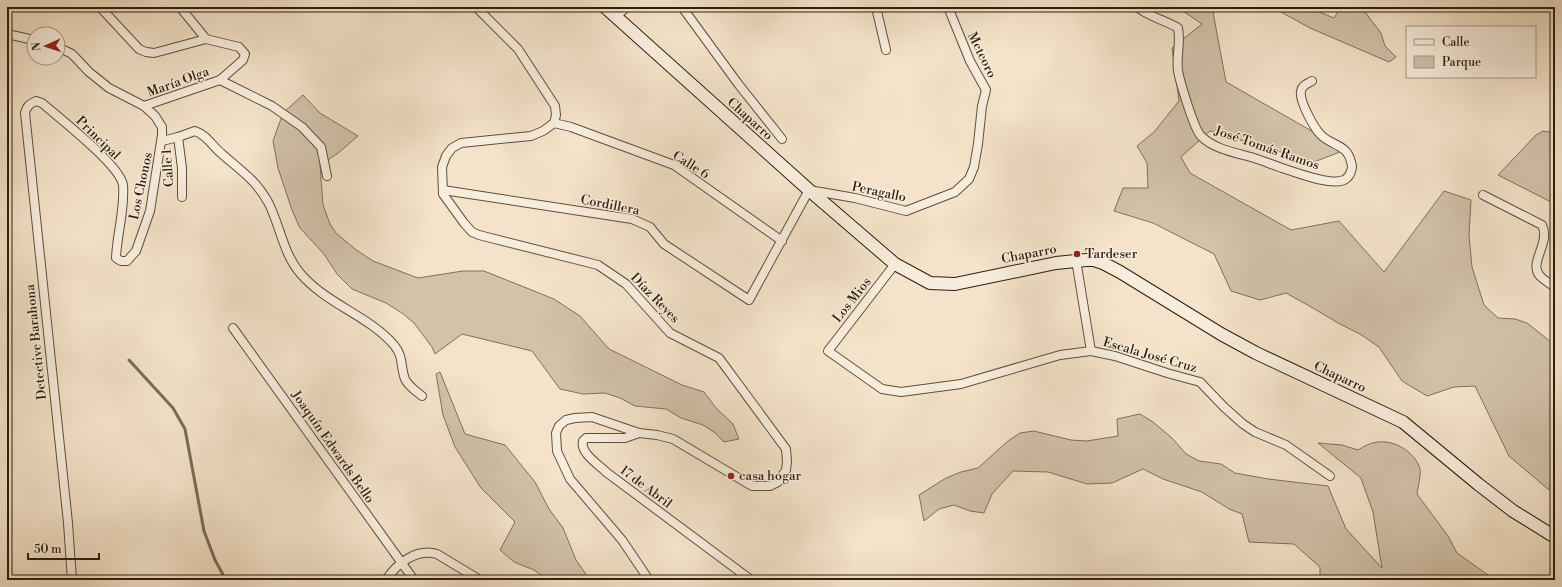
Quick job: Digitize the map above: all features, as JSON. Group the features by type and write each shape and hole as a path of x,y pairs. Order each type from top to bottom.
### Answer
{"street":[{"path":"100,7 139,49 154,53 206,39 180,7"},
{"name":"Chaparro","path":"605,7 808,190 895,264 930,283 956,284 1076,260 1094,260 1103,263 1221,334 1256,353 1403,422 1513,511 1555,537"},
{"path":"615,17 627,7"},
{"path":"682,7 739,85 782,139"},
{"path":"876,7 886,50"},
{"name":"Meteoro","path":"948,7 970,61 986,90"},
{"name":"José Tomás Ramos","path":"1137,7 1143,13 1170,23 1178,28 1180,37 1178,68 1181,83 1200,136 1209,143 1224,149 1302,174 1324,180 1343,181 1349,177 1352,168 1349,156 1340,146 1321,134 1309,116 1302,99 1301,91 1304,85 1312,81"},
{"path":"477,8 518,49 555,106 556,114 554,123"},
{"path":"7,34 26,38"},
{"name":"María Olga","path":"144,106 220,80 243,60 245,54 239,47 206,39"},
{"name":"Los Chonos","path":"66,51 72,54 88,72 108,88 144,106 155,116 162,127 162,141 150,211 136,251 127,262 116,258"},
{"path":"220,80 272,106 302,126 321,147 327,176"},
{"name":"Peragallo","path":"808,190 855,198 906,212 955,192 969,179 974,167 982,106 986,90"},
{"name":"Principal","path":"30,103 36,101 42,103 81,136 102,155 122,183 123,210 116,258"},
{"name":"Detective Barahona","path":"30,103 25,113 68,523 72,580"},
{"name":"Díaz Reyes","path":"554,123 543,131 531,136 461,144 452,148 446,156 442,167 443,194 472,232 598,265 626,284 670,333 719,358 786,449 788,462 786,470 778,482 770,486 752,486 673,439 657,435 639,434 592,417 566,420 559,426 556,433 555,442 558,455 570,479 622,540 649,580"},
{"name":"Calle 6","path":"554,123 571,127 674,165 782,241"},
{"path":"162,141 196,130 201,132 212,145 253,180 261,190 268,203 287,253 300,274 321,293 381,332 394,345 401,357 405,380 422,396"},
{"name":"Calle 1","path":"178,137 182,168 182,197"},
{"name":"Cordillera","path":"443,190 632,219 650,227 664,244 749,300 782,241"},
{"path":"782,241 808,190"},
{"path":"1483,195 1542,225 1545,232 1536,264 1537,271 1540,277 1555,287"},
{"path":"1076,260 1091,351"},
{"name":"Los Mios","path":"828,351 895,264"},
{"name":"Joaquín Edwards Bello","path":"233,328 414,580"},
{"name":"Escala José Cruz","path":"828,351 882,389 901,392 961,384 1060,355 1091,351 1115,356 1167,374 1200,382 1243,424 1256,432 1286,445 1330,476"},
{"name":"17 de Abril","path":"639,434 626,438 586,438 582,445 585,452 606,472 751,580"},
{"path":"386,580 402,562 422,552 437,554 480,580"}],"green space":[{"path":"1177,7 1212,7 1226,82 1345,150 1314,162 1210,131 1181,157 1190,173 1291,230 1339,221 1384,272 1444,191 1471,200 1469,235 1472,267 1484,305 1498,318 1515,319 1527,323 1551,342 1555,343 1555,495 1509,456 1475,386 1454,387 1427,396 1402,381 1379,347 1360,334 1286,293 1260,300 1231,291 1214,254 1153,223 1114,211 1123,188 1148,188 1147,163 1137,146 1154,132 1179,101 1172,48 1202,24"},
{"path":"1272,7 1311,7 1312,9 1334,18 1340,8 1362,8 1381,33 1385,46 1396,57 1389,62 1310,28"},
{"path":"303,95 320,113 358,136 337,154 320,165 323,205 330,224 336,233 355,249 373,261 418,278 463,271 484,271 554,299 580,316 609,349 682,385 704,392 716,408 733,424 739,439 724,442 714,432 703,425 681,418 666,409 635,406 620,398 605,393 583,394 560,389 532,351 462,334 435,354 432,347 414,323 402,313 386,303 352,289 337,274 324,254 300,228 292,210 278,168 273,141 283,113"},
{"path":"1543,131 1555,133 1555,204 1498,175 1536,135"},
{"path":"440,372 465,434 505,445 535,482 549,509 563,528 576,560 590,580 548,580 534,570 514,562 500,550 515,522 481,488 455,447 443,415 436,374"},
{"path":"1140,414 1153,422 1172,438 1186,454 1199,461 1221,464 1235,473 1268,479 1328,486 1346,529 1382,568 1373,512 1361,478 1318,443 1342,445 1358,450 1372,443 1384,442 1404,448 1414,457 1420,469 1417,494 1448,536 1457,553 1495,580 1320,580 1320,567 1294,544 1249,542 1242,514 1229,509 1202,492 1163,479 1143,469 1112,483 1087,484 1048,472 1013,471 992,494 984,513 970,511 954,505 939,509 924,521 919,495 946,478 961,472 978,468 1008,441 1020,433 1034,431 1071,440 1087,441 1118,436 1117,419"}],"waterway":[{"path":"129,360 173,408 185,429 204,531 215,560 226,580"}],"place":[{"name":"Tardeser","path":"1077,254"},
{"name":"casa hogar","path":"731,476"}]}
